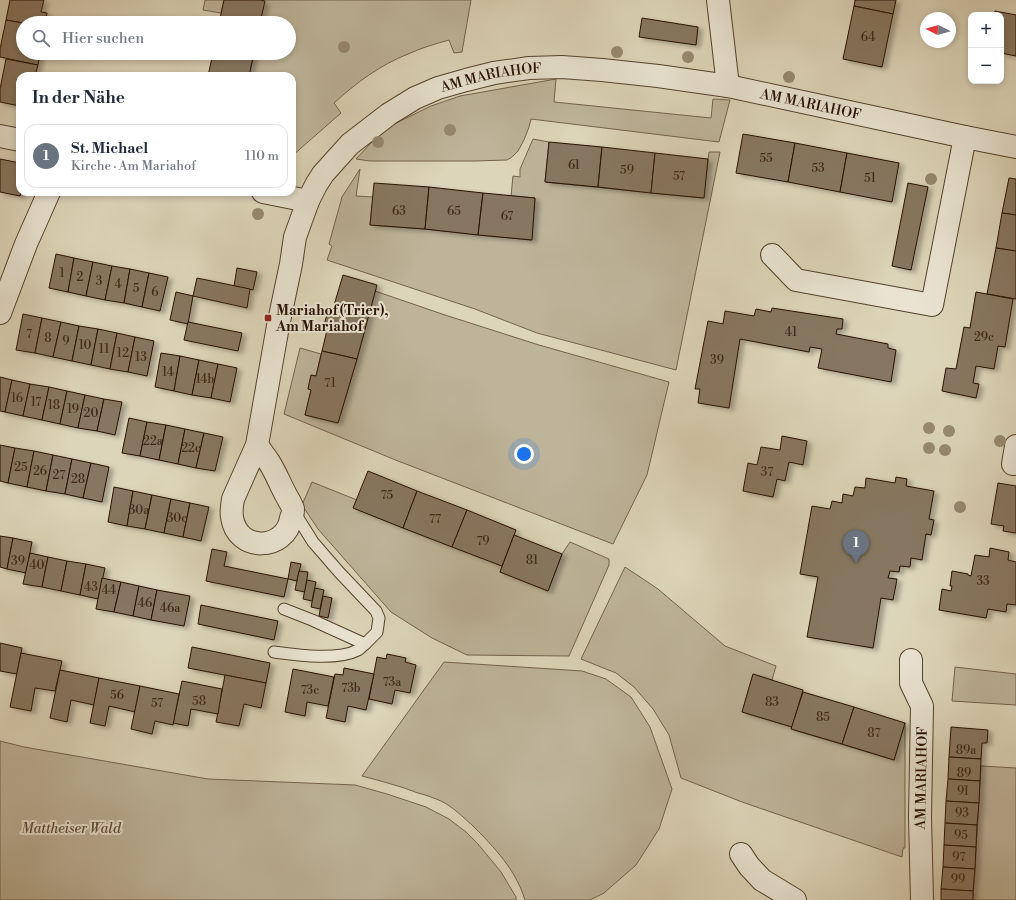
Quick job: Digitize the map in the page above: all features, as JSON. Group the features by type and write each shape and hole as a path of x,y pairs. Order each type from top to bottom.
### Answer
{"street":[{"path":"718,0 728,86"},
{"name":"AM MARIAHOF","path":"293,509 291,522 286,531 280,538 267,543 258,544 247,541 241,536 232,518 233,499 257,445 295,237 308,201 316,185 327,169 350,144 389,114 415,98 438,88 494,73 529,68 562,67 602,70 728,86 965,137 1016,146"},
{"path":"0,136 16,139"},
{"path":"772,255 796,280 932,305 965,137"},
{"path":"0,313 26,244 47,196"},
{"path":"283,196 308,201"},
{"path":"257,445 270,463 293,509"},
{"path":"1016,446 1013,464 1016,464"},
{"name":"AM MARIAHOF","path":"911,660 910,682 922,706 920,817 922,900"},
{"path":"741,854 749,866 762,880 795,900"}],"lane":[{"path":"274,652 309,656 339,656 359,650 378,632 378,618 376,611 313,542 293,509"},
{"path":"284,609 364,644"}],"green space":[{"path":"205,0 224,0 221,13 203,10"},
{"path":"260,0 471,0 462,52 454,53 449,40 428,46 398,58 378,69 351,88 334,103 341,113 296,152 296,72 250,72 252,60 296,60 296,16 261,16 264,1"},
{"path":"556,79 554,102 711,118 713,99 730,100 719,142 531,119 524,140 518,151 507,160 370,161 356,159 384,129 431,106 460,96"},
{"path":"533,139 549,142 545,182 703,198 709,152 720,152 676,370 537,333 475,309 327,260 332,246 329,244 342,197 360,169 356,196 373,197 370,225 531,240 535,198 511,196 513,176 520,177 520,169"},
{"path":"375,291 539,345 669,382 647,475 613,544 398,461 284,414 300,348 321,354 316,376 311,375 308,389 311,390 305,415 338,423"},
{"path":"312,482 357,500 354,508 502,566 500,572 548,591 562,554 570,542 609,559 609,565 569,656 467,655 432,638 391,612 318,529 302,505"},
{"path":"625,567 658,589 725,646 776,666 772,680 753,674 742,712 792,727 791,729 894,760 905,723 905,848 903,848 902,857 742,802 681,778 669,735 653,709 634,687 616,673 581,659"},
{"path":"444,662 582,671 606,679 631,697 650,727 672,789 659,829 636,865 604,893 590,900 525,900 516,879 504,860 481,834 454,809 441,801 430,797 362,776"},
{"path":"955,667 1016,674 1016,705 952,701"},
{"name":"Mattheiser Wald","path":"0,741 24,747 208,779 355,785 387,794 426,807 449,819 466,832 501,872 516,897 516,900 0,900"},
{"path":"981,766 1016,768 1016,900 973,900"}],"building":[{"path":"10,0 44,0 41,12 47,13 46,16 16,16 16,22 6,20"},
{"path":"224,0 265,1 262,16 221,16"},
{"path":"855,0 896,0 893,14 854,6"},
{"path":"854,6 893,14 882,67 843,59"},
{"path":"1004,13 1016,15 1016,56 1004,54"},
{"path":"642,18 698,27 696,45 639,37"},
{"path":"6,20 16,22 16,60 39,60 38,65 0,57 0,49"},
{"path":"6,59 38,65 36,72 16,72 16,105 0,102 0,89"},
{"path":"211,60 252,60 250,72 209,72"},
{"path":"743,134 795,143 788,182 736,173"},
{"path":"549,142 602,147 598,187 545,182"},
{"path":"795,143 847,153 840,192 788,182"},
{"path":"602,147 655,153 651,193 598,187"},
{"path":"655,153 708,159 704,198 651,193"},
{"path":"847,153 899,163 892,202 840,192"},
{"path":"0,159 16,162 16,195 0,192"},
{"path":"1009,178 1016,179 1016,215 1002,213"},
{"path":"374,183 429,187 425,229 370,225"},
{"path":"908,183 928,187 911,270 892,266"},
{"path":"429,187 483,193 478,235 425,229"},
{"path":"483,193 535,198 532,240 478,235"},
{"path":"1002,213 1016,215 1016,251 996,248"},
{"path":"996,248 1016,251 1016,299 987,294"},
{"path":"56,254 74,258 68,292 49,288"},
{"path":"74,258 93,262 86,296 68,292"},
{"path":"93,262 112,266 105,300 86,296"},
{"path":"112,266 130,269 124,303 105,300"},
{"path":"237,268 257,272 253,290 234,286"},
{"path":"130,269 149,273 142,307 124,303"},
{"path":"149,273 168,277 160,311 142,307"},
{"path":"343,275 377,285 357,359 322,351 328,326 324,325 328,311 332,312"},
{"path":"197,278 250,289 247,308 193,296"},
{"path":"176,292 193,296 188,324 170,320"},
{"path":"976,292 1013,299 1005,347 998,346 994,369 976,366 973,383 979,384 976,398 942,391 946,368 956,369 964,327 970,328"},
{"path":"772,308 843,319 842,329 837,329 836,334 888,344 888,348 896,350 891,382 818,368 822,349 810,347 809,352 740,339 729,408 698,403 700,389 695,389 708,321 723,324 725,311 754,316 756,309 771,312"},
{"path":"23,314 42,318 35,353 16,350"},
{"path":"42,318 61,322 53,357 35,353"},
{"path":"61,322 79,326 72,361 53,357"},
{"path":"188,322 242,333 238,351 184,340"},
{"path":"79,326 98,329 91,365 72,361"},
{"path":"98,329 117,333 110,369 91,365"},
{"path":"117,333 135,337 128,372 110,369"},
{"path":"135,337 154,341 147,376 128,372"},
{"path":"322,351 357,359 338,423 305,415 311,390 308,389 311,375 316,376"},
{"path":"161,353 180,356 174,391 155,387"},
{"path":"180,356 199,360 192,395 174,391"},
{"path":"199,360 218,364 211,398 192,395"},
{"path":"218,364 237,368 230,402 211,398"},
{"path":"0,377 12,380 5,412 0,411"},
{"path":"12,380 30,384 23,416 5,412"},
{"path":"30,384 49,387 42,420 23,416"},
{"path":"49,387 67,391 60,424 42,420"},
{"path":"67,391 85,395 78,428 60,424"},
{"path":"85,395 104,399 97,431 78,428"},
{"path":"104,399 122,402 115,435 97,431"},
{"path":"129,418 147,422 140,456 122,453"},
{"path":"147,422 166,425 159,460 140,456"},
{"path":"166,425 185,429 178,464 159,460"},
{"path":"185,429 204,433 196,468 178,464"},
{"path":"204,433 223,437 215,471 196,468"},
{"path":"782,436 807,441 803,465 789,462 785,481 777,479 773,497 743,491 748,463 757,465 761,447 780,450"},
{"path":"0,445 15,448 8,483 0,481"},
{"path":"15,448 34,451 27,487 8,483"},
{"path":"34,451 53,455 46,491 27,487"},
{"path":"53,455 72,459 65,494 46,491"},
{"path":"72,459 91,463 83,498 65,494"},
{"path":"91,463 109,467 102,502 83,498"},
{"path":"368,471 417,491 403,528 353,508"},
{"path":"896,477 907,479 906,486 934,491 929,519 934,520 931,535 926,534 922,560 911,558 910,567 900,566 899,572 890,571 888,578 897,579 893,600 881,598 873,648 807,637 818,577 800,574 812,506 830,509 832,501 842,503 843,494 853,496 855,487 865,488 866,478 895,483"},
{"path":"998,483 1016,486 1016,533 1003,531 1004,526 991,524"},
{"path":"114,487 133,491 127,526 108,522"},
{"path":"133,491 152,495 145,529 127,526"},
{"path":"417,491 467,510 452,547 403,528"},
{"path":"152,495 171,499 164,533 145,529"},
{"path":"171,499 190,503 183,537 164,533"},
{"path":"190,503 209,507 201,541 183,537"},
{"path":"467,510 516,530 502,566 452,547"},
{"path":"514,535 562,554 548,591 500,572"},
{"path":"0,536 13,538 7,569 0,567"},
{"path":"13,538 32,542 26,573 7,569"},
{"path":"990,548 1009,552 1008,560 1016,562 1016,605 1007,604 1006,612 988,609 986,618 939,610 942,589 951,591 952,586 950,586 952,571 971,576 975,555 989,557"},
{"path":"212,549 227,552 224,566 288,579 284,597 206,581"},
{"path":"30,553 48,557 42,587 23,584"},
{"path":"48,557 67,561 61,591 42,587"},
{"path":"67,561 86,564 80,595 61,591"},
{"path":"291,562 301,564 297,581 288,579"},
{"path":"86,564 105,568 98,599 80,595"},
{"path":"299,571 308,572 305,592 295,590"},
{"path":"102,578 121,582 114,612 96,609"},
{"path":"307,580 316,582 312,601 303,599"},
{"path":"121,582 139,586 133,616 114,612"},
{"path":"139,586 157,590 151,620 133,616"},
{"path":"315,588 324,590 320,609 311,607"},
{"path":"157,590 190,596 184,626 151,620"},
{"path":"323,596 332,598 328,618 319,616"},
{"path":"201,605 278,621 274,640 198,624"},
{"path":"0,643 22,648 17,674 0,671"},
{"path":"192,647 270,663 266,683 188,668"},
{"path":"21,653 62,661 55,691 35,688 31,711 10,707"},
{"path":"387,654 406,658 405,662 416,665 410,693 395,690 392,704 369,699 377,657 386,659"},
{"path":"344,668 374,674 366,710 348,706 345,722 326,718 335,674 343,675"},
{"path":"293,669 334,677 328,706 307,702 305,716 285,712"},
{"path":"60,670 99,678 94,705 71,700 67,722 50,718"},
{"path":"753,674 803,690 792,727 742,712"},
{"path":"225,675 266,683 261,708 244,704 239,726 216,722"},
{"path":"99,678 140,686 135,712 109,706 105,726 90,723"},
{"path":"182,681 222,689 218,714 191,709 188,726 173,723"},
{"path":"140,686 179,694 173,725 155,721 152,734 131,729"},
{"path":"803,692 854,707 842,744 791,729"},
{"path":"854,707 905,723 894,760 842,744"},
{"path":"951,727 988,730 987,743 982,743 981,759 949,757"},
{"path":"949,757 981,759 980,781 948,779"},
{"path":"948,779 980,781 979,803 946,801"},
{"path":"946,801 979,803 977,825 945,823"},
{"path":"945,823 977,825 976,847 944,845"},
{"path":"944,845 976,847 975,869 943,867"},
{"path":"943,867 975,869 973,891 941,889"},
{"path":"941,889 973,891 973,900 941,900"}],"place":[{"name":"Mariahof (Trier), Am Mariahof","path":"268,318"},
{"name":"St. Michael","path":"856,563"}]}
